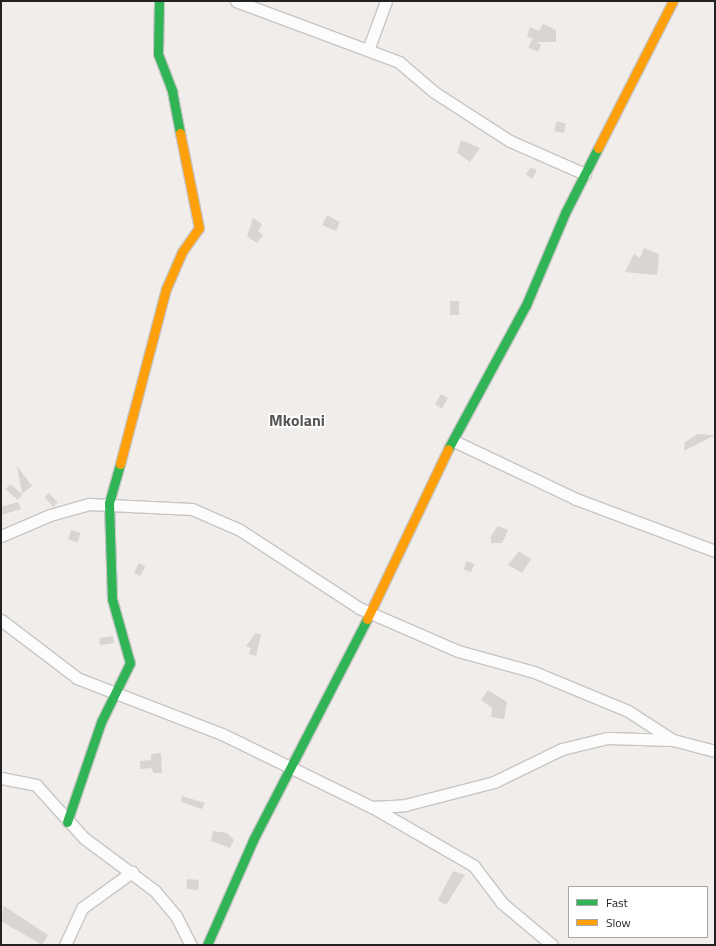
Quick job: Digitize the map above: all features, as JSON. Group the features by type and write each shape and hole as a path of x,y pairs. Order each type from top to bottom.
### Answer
{"street":[{"path":"66,822 116,693 130,663 112,599 108,503 143,387 147,355 166,289 182,252 199,228 172,90 158,54 159,1"},
{"path":"236,1 368,50 406,66 434,92 510,141 585,174"},
{"path":"368,50 386,1"},
{"path":"207,945 253,840 292,767 454,442 470,403 526,305 585,174 673,1"},
{"path":"454,442 576,499 715,551"},
{"path":"1,536 66,510 108,503 192,509 210,515 369,612 458,651 534,672 628,711 673,740"},
{"path":"1,620 77,678 222,734 292,767 347,798 372,807 474,866 502,903 552,945"},
{"path":"372,807 404,804 494,782 562,749 607,738 673,740 715,751"},
{"path":"1,778 36,786 66,822 132,872 169,907 191,945"},
{"path":"65,945 82,908 132,872"}],"building":[{"path":"543,24 556,30 556,42 537,42 541,45 538,52 528,47 533,38 527,37 530,27 539,31"},
{"path":"557,121 566,124 564,133 554,131"},
{"path":"461,140 480,148 470,162 457,153"},
{"path":"531,167 537,170 532,179 526,174"},
{"path":"327,215 340,222 336,231 322,225"},
{"path":"253,218 262,224 258,231 263,235 257,243 247,236"},
{"path":"644,248 659,254 657,275 625,272 634,254 640,258"},
{"path":"450,301 459,301 459,315 450,315"},
{"path":"441,394 448,398 442,408 435,404"},
{"path":"698,434 715,435 684,451 685,442"},
{"path":"17,466 32,486 22,494"},
{"path":"10,484 22,494 18,500 6,489"},
{"path":"49,493 58,503 53,507 45,497"},
{"path":"18,502 21,509 1,515 1,507"},
{"path":"498,526 508,530 502,543 491,543 491,536"},
{"path":"71,530 81,533 78,542 68,540"},
{"path":"519,551 531,559 522,573 508,565"},
{"path":"467,561 474,564 471,572 463,569"},
{"path":"139,563 145,566 140,576 134,573"},
{"path":"256,633 261,634 256,656 249,654 251,648 246,646"},
{"path":"113,636 114,643 100,645 99,638"},
{"path":"488,690 507,702 504,719 491,717 492,708 481,700"},
{"path":"161,753 162,773 153,773 152,768 140,769 140,761 151,760 151,754"},
{"path":"182,796 205,803 202,809 181,802"},
{"path":"213,831 227,833 234,840 230,848 211,841"},
{"path":"453,871 465,875 446,905 438,900"},
{"path":"187,879 199,880 198,890 186,889"},
{"path":"4,906 48,935 42,945 1,921"}],"traffic: fast":[{"path":"159,1 158,54 172,91 180,133"},
{"path":"448,449 526,305 565,213 598,148"},
{"path":"67,822 101,722 130,663 112,599 109,503 120,464"},
{"path":"207,945 253,840 367,619"}],"traffic: slow":[{"path":"598,148 673,1"},
{"path":"120,464 166,289 182,252 199,228 180,133"},
{"path":"367,619 448,449"}],"district":[{"name":"Mkolani","path":"297,420"}]}
